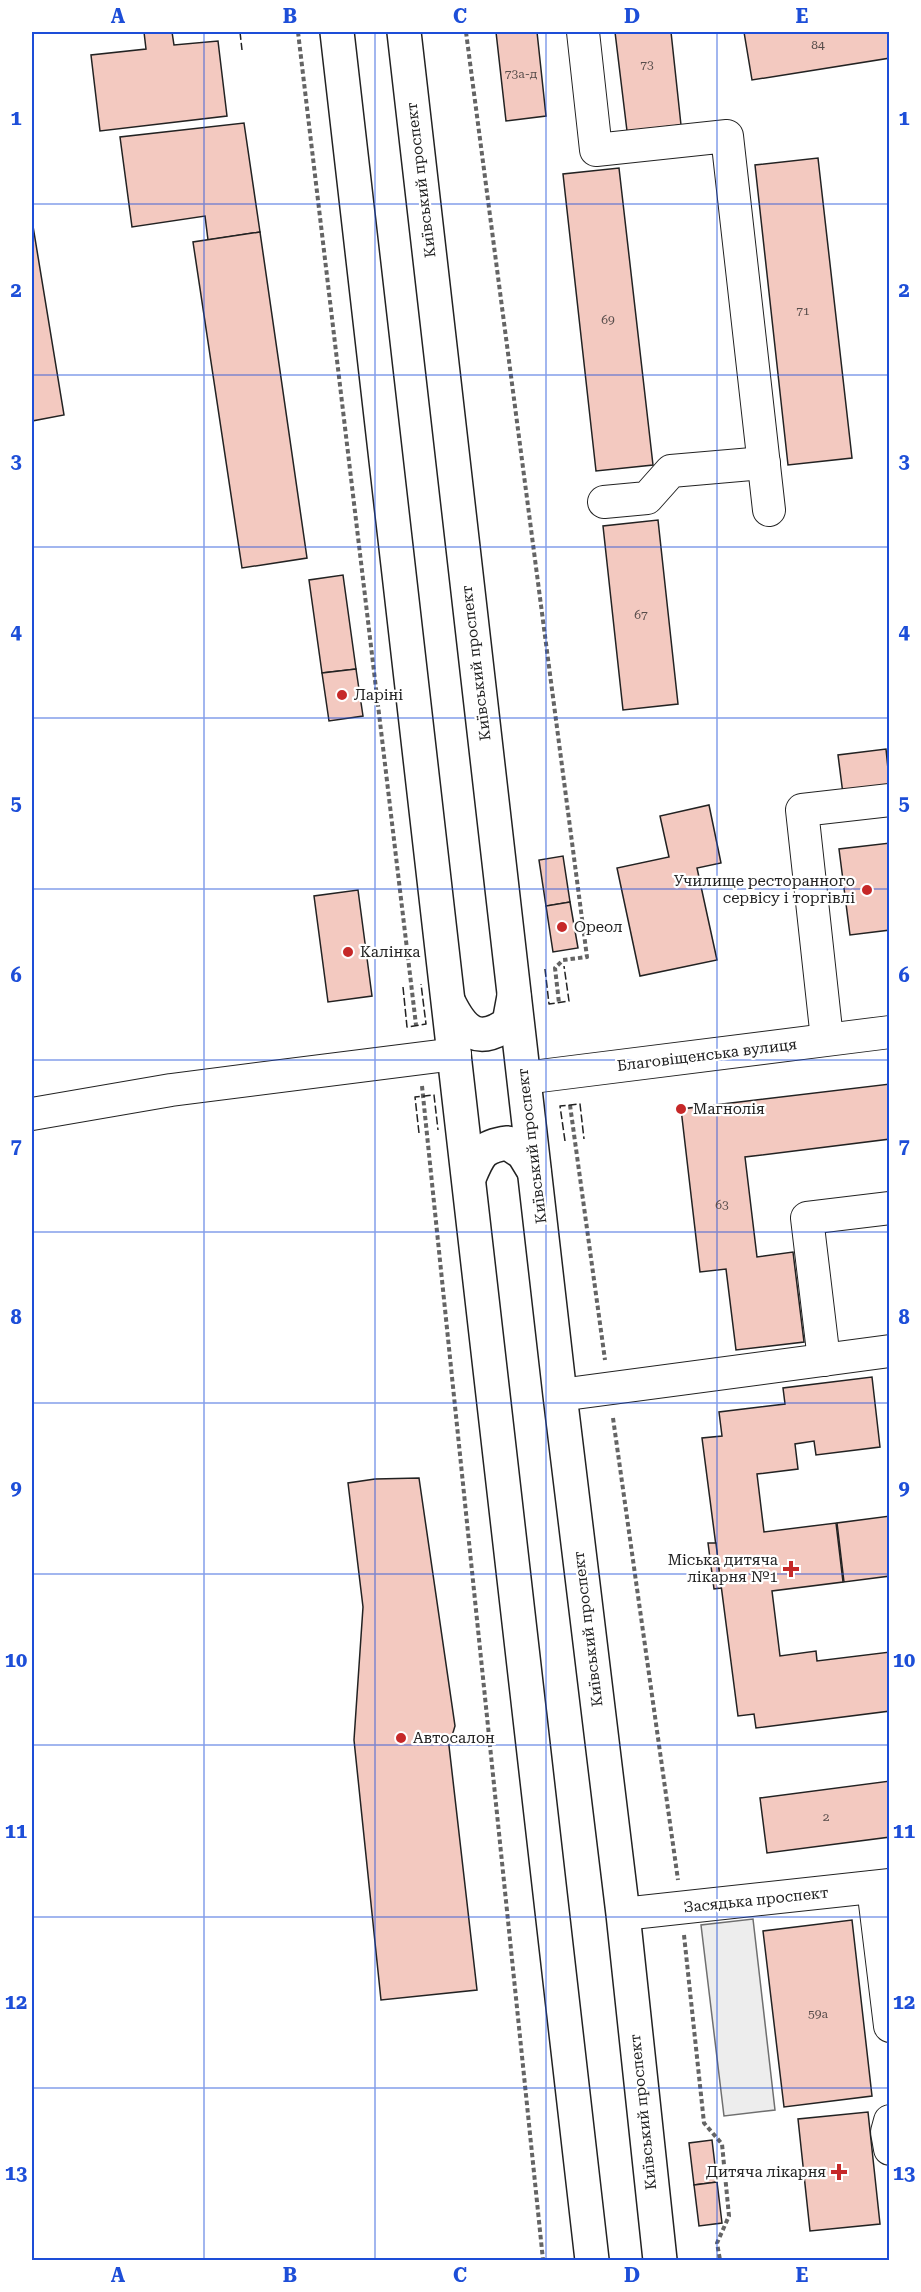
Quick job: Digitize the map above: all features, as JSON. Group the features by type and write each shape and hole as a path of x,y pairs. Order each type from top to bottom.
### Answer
{"main road":[{"path":"337,32 592,2260"},
{"name":"Київський проспект","path":"404,32 560,1395 623,1914 660,2260"},
{"path":"449,1004 460,1024 478,1034 496,1032 509,1023 514,995"},
{"path":"469,1178 477,1159 491,1145 508,1143 523,1153 534,1171"}],"street":[{"path":"583,32 596,150 727,136 769,510"},
{"path":"604,502 647,498 671,471 764,463"},
{"path":"827,1040 802,810 890,800"},
{"name":"Благовіщенська вулиця","path":"524,1078 890,1032"},
{"path":"32,1114 171,1090 455,1054"},
{"path":"824,1360 807,1218 890,1208"},
{"path":"560,1395 890,1351"},
{"path":"881,1886 890,2026"},
{"name":"Засядька проспект","path":"623,1914 881,1886"},
{"path":"890,2121 887,2132 890,2149"}],"path":[{"path":"298,32 416,1025"},
{"path":"466,32 587,957 563,960 555,968 559,1003"},
{"path":"424,1095 543,2260"},
{"path":"570,1105 682,1908 704,2123 722,2144 729,2216 717,2243 720,2260"}],"shaded area":[{"path":"753,1919 775,2110 724,2116 701,1925"}],"building":[{"path":"144,32 172,32 174,45 218,41 227,116 100,131 91,55 146,49"},
{"path":"496,32 537,32 546,116 506,121"},
{"path":"615,32 671,32 681,125 627,131"},
{"path":"744,32 890,32 890,58 752,80"},
{"path":"244,123 260,232 208,240 205,216 132,227 120,137"},
{"path":"818,158 852,458 788,465 755,165"},
{"path":"619,168 653,465 596,471 563,174"},
{"path":"32,220 64,415 32,421"},
{"path":"260,232 307,558 242,568 193,242"},
{"path":"658,520 678,704 623,710 603,526"},
{"path":"343,575 356,669 322,673 309,580"},
{"name":"Ларіні","path":"356,669 363,716 329,721 322,673"},
{"path":"886,749 890,789 843,794 838,755"},
{"path":"709,805 721,863 697,868 717,960 640,976 617,868 669,857 660,816"},
{"name":"Училище ресторанного сервісу і торгівлі","path":"890,843 890,930 850,935 839,849"},
{"path":"563,856 570,902 546,906 539,860"},
{"path":"358,890 372,996 328,1002 314,896"},
{"name":"Ореол","path":"570,902 578,948 553,952 546,906"},
{"path":"890,1084 890,1139 745,1157 757,1257 793,1252 804,1342 736,1350 726,1269 700,1272 681,1109"},
{"path":"872,1377 880,1447 816,1455 814,1441 795,1444 798,1469 757,1474 764,1532 836,1523 843,1582 772,1591 780,1656 816,1651 817,1661 890,1652 890,1711 756,1728 754,1714 738,1716 702,1438 722,1436 719,1412 785,1404 783,1388"},
{"name":"Автосалон","path":"419,1478 455,1726 452,1736 448,1737 477,1990 381,2000 354,1740 363,1607 348,1483 375,1479"},
{"path":"890,1516 890,1576 844,1582 837,1523"},
{"path":"708,1543 716,1543 721,1588 714,1589"},
{"path":"890,1781 890,1837 767,1853 760,1798"},
{"path":"852,1920 872,2096 784,2107 763,1931"},
{"name":"Дитяча лікарня","path":"868,2112 880,2224 810,2231 798,2119"},
{"path":"712,2140 717,2182 694,2185 689,2143"},
{"path":"717,2182 722,2223 699,2226 694,2185"}],"fence":[{"path":"240,32 242,50"},
{"path":"545,969 549,1004 569,1001 564,966"},
{"path":"403,987 407,1027 426,1024 421,984"},
{"path":"419,1133 415,1097 434,1095 438,1130"},
{"path":"565,1141 560,1106 580,1104 584,1139"}],"place":[{"name":"Ларіні","path":"342,695"},
{"name":"Училище ресторанного сервісу і торгівлі","path":"867,890"},
{"name":"Ореол","path":"562,927"},
{"name":"Калінка","path":"348,952"},
{"name":"Магнолія","path":"681,1109"},
{"name":"Міська дитяча лікарня №1","path":"791,1569"},
{"name":"Автосалон","path":"401,1738"},
{"name":"Дитяча лікарня","path":"839,2172"}]}
